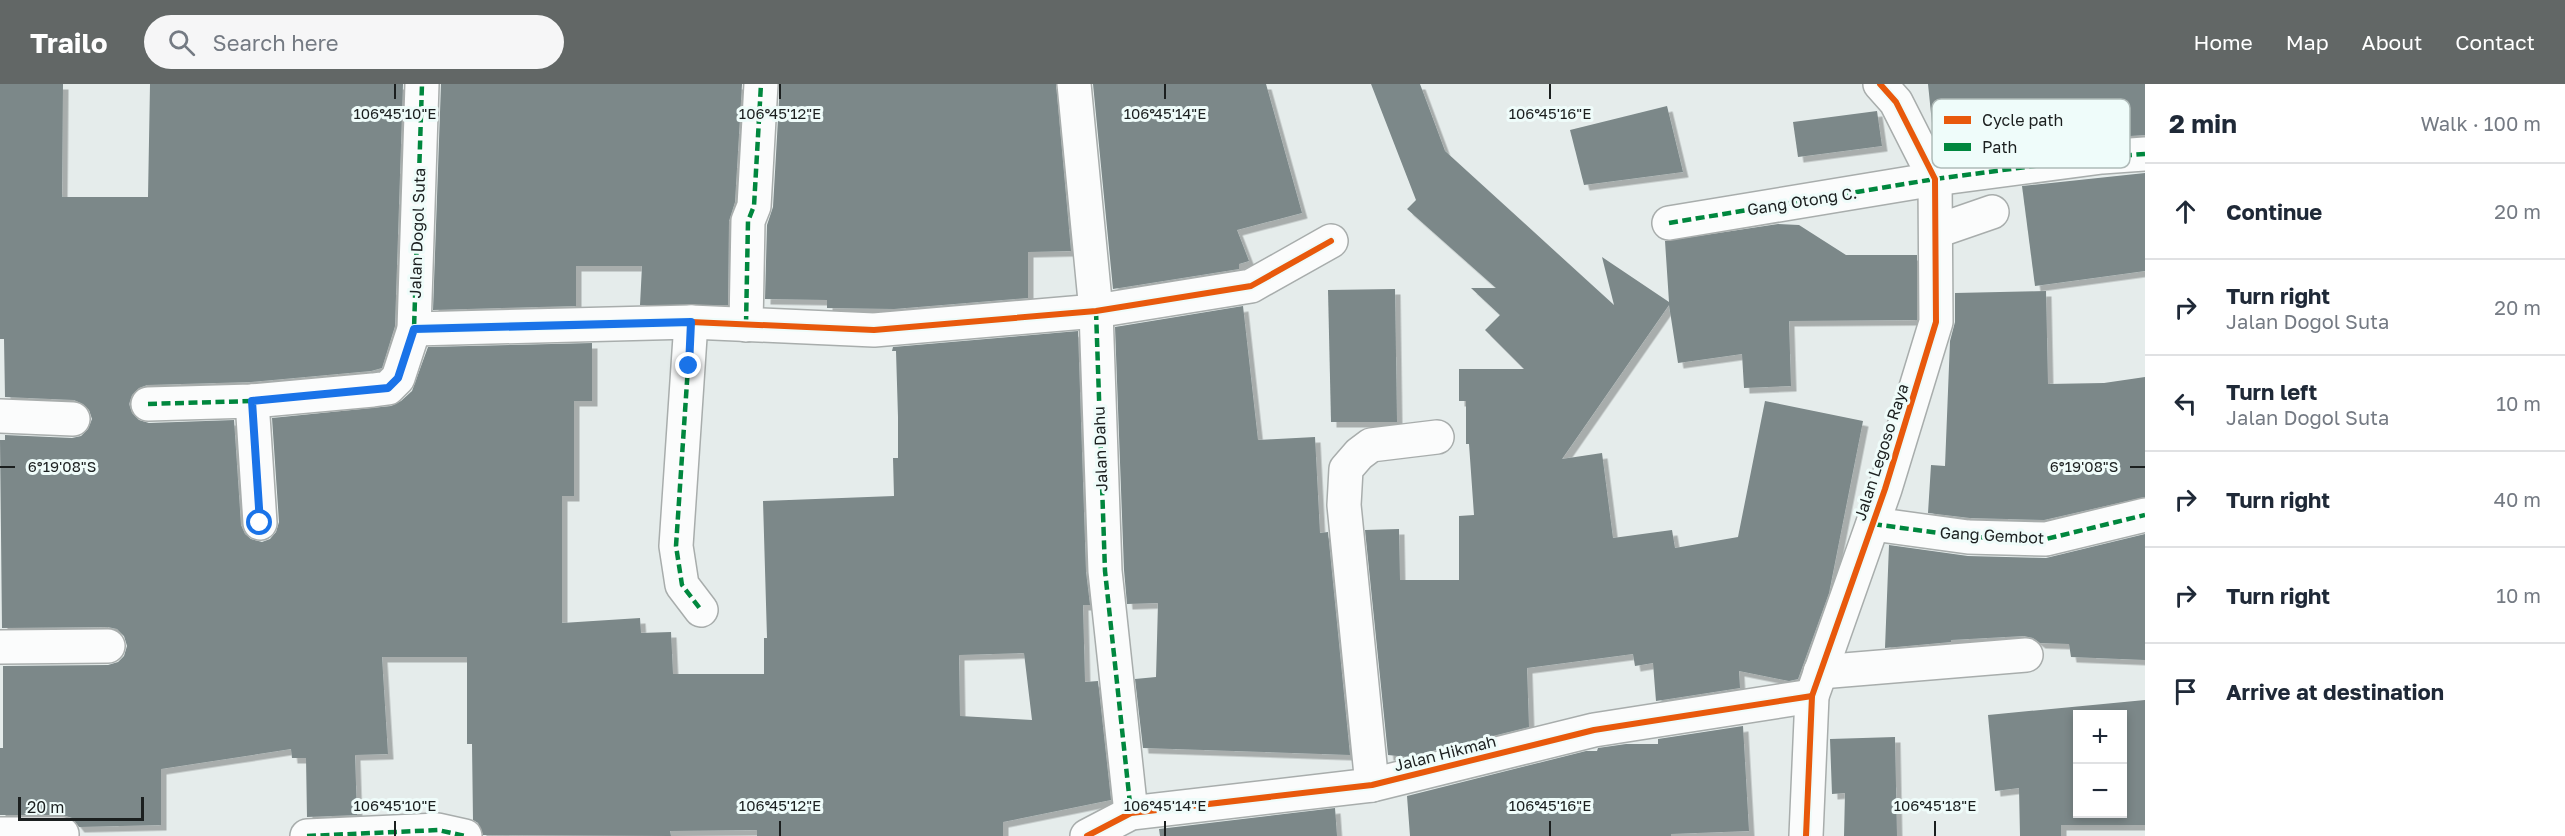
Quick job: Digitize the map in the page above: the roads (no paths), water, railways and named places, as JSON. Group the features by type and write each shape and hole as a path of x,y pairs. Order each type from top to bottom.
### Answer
{"street":[{"name":"Jalan Dogol Suta","path":"148,404 252,401 388,388 398,378 414,329 422,84"},
{"path":"746,325 748,221 754,206 761,84"},
{"name":"Jalan Dahu","path":"1074,84 1096,311 1105,571 1131,813"},
{"name":"Jalan Legoso Raya","path":"1806,836 1816,684 1873,524 1936,322 1935,179 1896,102 1880,84"},
{"name":"Gang Otong C.","path":"2130,155 2145,154"},
{"name":"Gang Otong C.","path":"1670,224 1935,179 2018,168"},
{"path":"1937,231 1992,212"},
{"path":"414,329 691,322 874,330 1096,311 1251,286 1331,242"},
{"path":"691,322 675,546 682,585 701,610"},
{"path":"252,401 260,523"},
{"path":"0,416 73,419"},
{"path":"1372,784 1344,505 1346,469 1371,445 1437,438"},
{"name":"Gang Gembot","path":"1873,524 1968,537 2046,539 2145,515"},
{"path":"0,646 108,646"},
{"name":"Jalan Hikmah","path":"1088,836 1131,813 1372,784 1594,730 1816,684 2026,655"},
{"path":"307,836 452,833"},
{"path":"0,834 62,834"}]}
